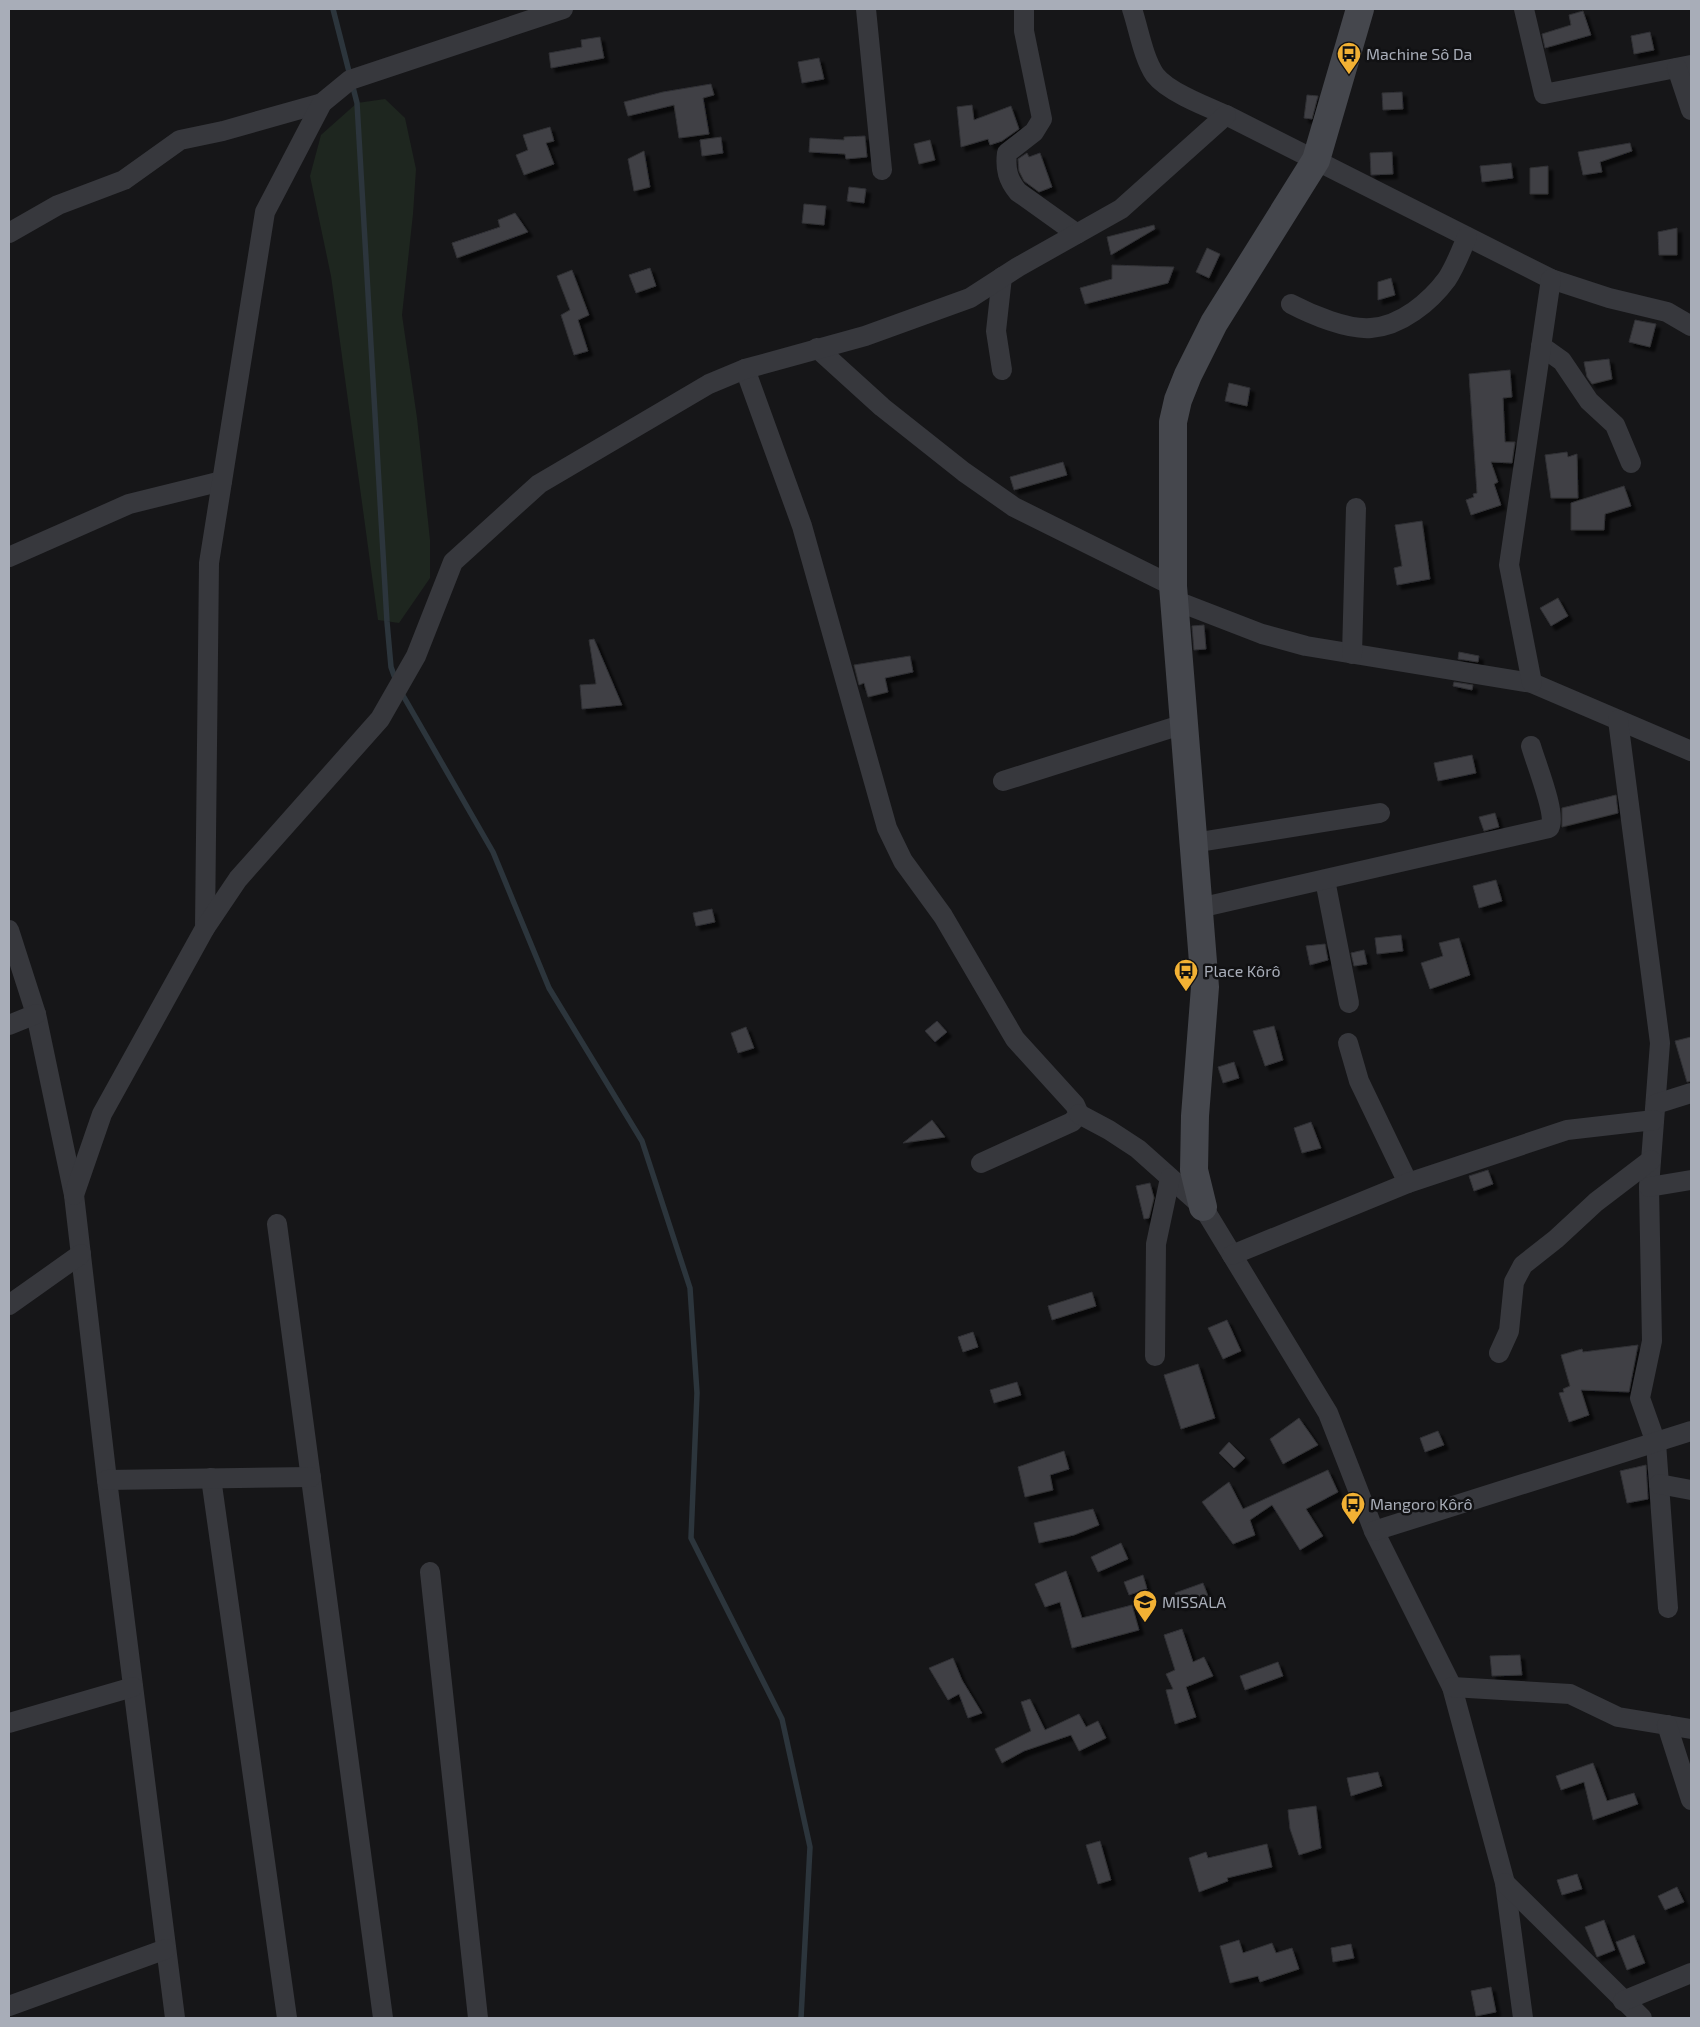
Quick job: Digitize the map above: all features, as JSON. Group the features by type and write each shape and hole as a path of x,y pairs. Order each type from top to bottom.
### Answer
{"street":[{"path":"205,928 209,563 265,212 322,103 350,80 563,9"},
{"path":"866,9 882,170"},
{"path":"1024,9 1024,31 1042,119 1034,132 1007,153 1006,165 1010,183 1018,192 1077,234"},
{"path":"1132,9 1149,62 1156,76 1195,102 1226,115 1467,238 1552,279 1609,298 1672,315 1691,326"},
{"path":"1203,1208 1194,1170 1195,1116 1204,988 1173,593 1173,422 1178,400 1188,375 1214,323 1316,160 1360,9"},
{"path":"1524,9 1544,94 1684,67 1691,110"},
{"path":"9,233 58,205 124,180 180,140 223,131 322,103"},
{"path":"74,1195 102,1114 205,928 238,880 380,719 416,656 453,562 539,484 709,384 745,369 865,336 970,298 1002,276 1121,209 1226,115"},
{"path":"1291,304 1320,319 1370,329 1387,325 1401,319 1430,299 1448,278 1467,238"},
{"path":"1002,276 996,331 1002,370"},
{"path":"1532,683 1509,565 1552,279"},
{"path":"1672,315 1691,308"},
{"path":"1542,346 1562,361 1589,401 1615,425 1632,463"},
{"path":"817,348 882,407 964,472 1014,507 1173,593 1262,634 1306,646 1532,683 1691,751"},
{"path":"745,369 804,535 887,828 903,861 943,916 1015,1039 1075,1106 1078,1114 1124,1140 1203,1208 1328,1413 1374,1531 1452,1687 1505,1883 1523,2018"},
{"path":"9,557 129,504 222,481"},
{"path":"1352,654 1356,508"},
{"path":"1618,720 1660,1043 1649,1187 1652,1341 1640,1398 1656,1443 1668,1608"},
{"path":"1003,781 1184,724"},
{"path":"1199,908 1549,828 1552,821 1550,806 1531,746"},
{"path":"1193,843 1380,812"},
{"path":"1325,880 1349,1003"},
{"path":"9,930 36,1014 74,1195 107,1480 175,2018"},
{"path":"9,1025 36,1014"},
{"path":"1348,1043 1358,1081 1408,1183"},
{"path":"1232,1255 1408,1183 1567,1130 1655,1112 1691,1093"},
{"path":"981,1163 1072,1122 1078,1114"},
{"path":"1499,1353 1509,1331 1514,1282 1523,1264 1556,1239 1596,1202 1651,1160"},
{"path":"1155,1356 1156,1244 1170,1178"},
{"path":"1649,1187 1691,1180"},
{"path":"277,1224 383,2018"},
{"path":"9,1306 81,1254"},
{"path":"1374,1531 1691,1431"},
{"path":"107,1480 311,1477"},
{"path":"211,1478 287,2018"},
{"path":"1659,1484 1691,1490"},
{"path":"430,1572 478,2018"},
{"path":"9,1724 133,1687"},
{"path":"1452,1687 1570,1694 1618,1717 1691,1730"},
{"path":"1668,1725 1691,1800"},
{"path":"1505,1883 1642,2018"},
{"path":"9,2006 166,1949"},
{"path":"1623,2001 1691,1973"}],"shaded area":[{"path":"385,99 405,118 416,169 402,315 417,418 430,540 430,578 399,623 378,620 331,276 310,176 321,135 357,103"}],"building":[{"path":"1583,11 1591,35 1545,48 1542,34 1571,25 1569,15"},
{"path":"1650,32 1654,50 1634,54 1631,36"},
{"path":"600,37 604,58 551,68 549,53 582,47 581,40"},
{"path":"819,58 824,79 802,83 798,62"},
{"path":"711,84 714,95 703,98 709,134 679,138 674,105 628,116 624,102 663,92"},
{"path":"1402,92 1403,109 1383,110 1382,93"},
{"path":"1307,95 1318,96 1312,119 1304,118"},
{"path":"972,105 974,120 1011,106 1019,129 1002,141 990,145 988,139 961,147 957,107"},
{"path":"550,127 554,141 546,143 554,164 524,175 516,155 528,150 523,135"},
{"path":"865,136 867,157 846,159 845,154 809,152 810,138 844,140 844,137"},
{"path":"721,137 723,153 702,156 700,140"},
{"path":"930,140 935,160 919,164 914,144"},
{"path":"1630,143 1632,151 1600,162 1602,172 1583,175 1578,152"},
{"path":"644,151 650,187 634,191 628,159"},
{"path":"1392,152 1393,174 1371,175 1370,153"},
{"path":"1027,153 1029,157 1040,153 1052,187 1039,192 1024,181 1019,171 1018,159"},
{"path":"1511,163 1513,178 1482,182 1480,166"},
{"path":"1548,166 1548,194 1530,194 1530,168"},
{"path":"849,187 866,189 864,203 847,201"},
{"path":"804,204 826,206 824,225 802,223"},
{"path":"515,213 528,232 457,258 452,243 500,227 498,220"},
{"path":"1154,225 1155,229 1111,255 1107,237"},
{"path":"1677,228 1677,255 1659,255 1658,232"},
{"path":"1207,248 1220,254 1209,278 1196,272"},
{"path":"1112,265 1174,267 1168,283 1085,304 1080,288 1112,279"},
{"path":"650,268 656,286 636,293 629,275"},
{"path":"572,270 589,315 578,320 588,351 574,355 561,315 570,310 557,276"},
{"path":"1391,278 1395,295 1378,300 1378,282"},
{"path":"1635,320 1656,324 1650,347 1629,342"},
{"path":"1609,359 1612,379 1592,384 1587,377 1584,362"},
{"path":"1510,370 1512,397 1503,398 1505,442 1515,442 1512,463 1491,462 1498,482 1494,484 1501,505 1471,515 1466,500 1474,497 1473,494 1477,493 1469,374"},
{"path":"1229,383 1250,388 1247,406 1225,401"},
{"path":"1567,452 1568,457 1577,454 1578,498 1551,498 1545,455"},
{"path":"1063,462 1067,475 1014,490 1010,477"},
{"path":"1624,486 1631,506 1605,514 1604,530 1571,530 1571,503"},
{"path":"1422,521 1430,579 1397,585 1394,568 1402,566 1395,525"},
{"path":"1558,598 1568,616 1551,626 1540,608"},
{"path":"1204,625 1206,649 1194,650 1192,626"},
{"path":"594,639 622,705 582,709 580,685 596,684 589,640"},
{"path":"1459,652 1479,656 1478,662 1458,659"},
{"path":"910,656 913,672 885,678 888,692 868,697 864,683 859,685 854,665"},
{"path":"1454,682 1473,685 1472,690 1453,686"},
{"path":"1472,755 1476,773 1438,781 1434,763"},
{"path":"1616,795 1618,813 1562,827 1562,808"},
{"path":"1495,813 1499,827 1484,831 1479,817"},
{"path":"1496,880 1502,901 1479,908 1473,886"},
{"path":"712,909 715,922 696,926 693,913"},
{"path":"1401,935 1403,951 1377,954 1375,938"},
{"path":"1459,938 1470,975 1430,989 1421,963 1443,956 1439,943"},
{"path":"1325,944 1328,960 1310,965 1306,946"},
{"path":"1364,950 1367,964 1354,966 1351,953"},
{"path":"937,1021 947,1032 935,1042 925,1031"},
{"path":"1274,1026 1283,1060 1265,1066 1253,1031"},
{"path":"746,1027 754,1048 738,1053 731,1033"},
{"path":"1691,1037 1691,1081 1687,1082 1675,1041"},
{"path":"1234,1062 1239,1078 1223,1083 1218,1067"},
{"path":"932,1120 945,1137 903,1143"},
{"path":"1311,1122 1321,1148 1302,1153 1294,1128"},
{"path":"1488,1170 1493,1184 1474,1191 1469,1176"},
{"path":"1150,1183 1154,1198 1149,1218 1144,1219 1136,1186"},
{"path":"1092,1292 1096,1306 1052,1320 1048,1306"},
{"path":"1227,1320 1241,1351 1223,1359 1208,1328"},
{"path":"973,1332 978,1347 963,1352 958,1337"},
{"path":"1638,1345 1629,1392 1581,1390 1589,1415 1569,1422 1559,1393 1564,1392 1563,1389 1570,1386 1561,1355 1582,1349 1583,1352"},
{"path":"1198,1364 1215,1418 1181,1429 1164,1375"},
{"path":"1017,1382 1021,1395 994,1403 990,1390"},
{"path":"1299,1418 1318,1445 1283,1464 1270,1439"},
{"path":"1438,1431 1444,1445 1425,1452 1420,1438"},
{"path":"1229,1442 1245,1458 1234,1468 1219,1453"},
{"path":"1064,1451 1069,1469 1050,1475 1053,1490 1025,1497 1018,1467"},
{"path":"1646,1465 1648,1499 1627,1503 1620,1471"},
{"path":"1328,1470 1338,1492 1306,1509 1323,1536 1300,1550 1272,1505 1250,1520 1255,1535 1233,1544 1202,1502 1229,1482 1243,1509"},
{"path":"1093,1509 1099,1525 1074,1535 1039,1543 1034,1523"},
{"path":"1121,1543 1128,1559 1098,1572 1091,1557"},
{"path":"1066,1571 1082,1618 1132,1605 1139,1630 1072,1648 1060,1602 1045,1607 1035,1584"},
{"path":"1143,1575 1147,1589 1129,1595 1124,1582"},
{"path":"1203,1583 1208,1596 1180,1606 1175,1593"},
{"path":"1182,1629 1193,1662 1204,1657 1213,1676 1186,1687 1196,1717 1175,1724 1166,1690 1173,1689 1166,1674 1175,1670 1164,1635"},
{"path":"1520,1655 1522,1675 1492,1676 1490,1656"},
{"path":"953,1658 962,1680 982,1713 968,1718 959,1694 948,1700 929,1668"},
{"path":"1278,1662 1283,1676 1245,1690 1240,1676"},
{"path":"1030,1699 1045,1730 1079,1714 1086,1727 1098,1721 1106,1738 1079,1751 1071,1735 1024,1751 1002,1763 995,1749 1031,1731 1021,1702"},
{"path":"1593,1763 1607,1801 1634,1793 1638,1804 1593,1820 1584,1782 1561,1790 1556,1776"},
{"path":"1378,1772 1382,1786 1351,1796 1347,1778"},
{"path":"1316,1806 1321,1848 1299,1855 1290,1829 1288,1810"},
{"path":"1100,1841 1111,1880 1098,1884 1086,1845"},
{"path":"1267,1844 1272,1867 1227,1878 1228,1881 1199,1892 1189,1858 1206,1852 1208,1858"},
{"path":"1577,1874 1582,1889 1562,1895 1557,1880"},
{"path":"1677,1887 1684,1902 1665,1910 1658,1896"},
{"path":"1604,1920 1615,1950 1597,1957 1585,1927"},
{"path":"1634,1935 1645,1963 1627,1970 1616,1942"},
{"path":"1239,1940 1243,1953 1272,1943 1276,1953 1292,1948 1299,1969 1260,1982 1258,1976 1230,1983 1220,1946"},
{"path":"1351,1944 1354,1958 1333,1962 1331,1948"},
{"path":"1491,1987 1496,2012 1476,2016 1471,1991"}],"waterway":[{"path":"333,9 357,103 387,622 391,667 396,681"},
{"path":"401,692 493,852 549,988 642,1141 690,1288 697,1393 691,1538 782,1719 810,1847 801,2018"}],"place":[{"name":"Machine Sô Da","path":"1349,75"},
{"name":"Place Kôrô","path":"1186,992"},
{"name":"Mangoro Kôrô","path":"1353,1525"},
{"name":"MISSALA","path":"1145,1623"}]}
